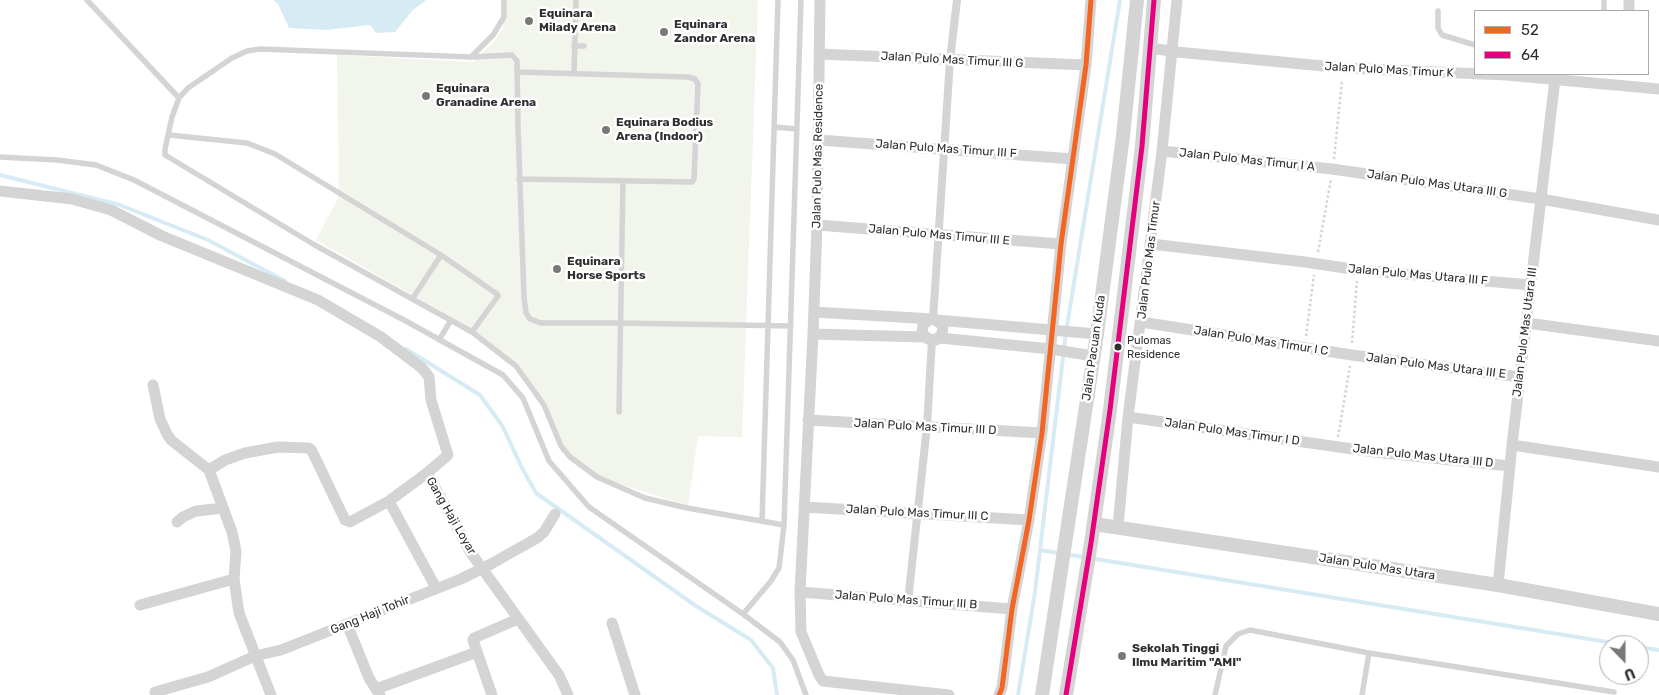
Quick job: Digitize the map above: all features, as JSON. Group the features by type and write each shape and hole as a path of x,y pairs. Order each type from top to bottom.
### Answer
{"street":[{"name":"Jalan Pulo Mas Residence","path":"820,0 817,225 800,592 801,632 819,675 824,681 949,695"},
{"path":"933,320 950,60 957,0"},
{"path":"999,695 1002,688 1012,609 1029,520 1054,349 1061,244 1086,66 1091,0"},
{"name":"Jalan Pacuan Kuda","path":"1042,695 1059,593 1092,334 1123,136 1137,0"},
{"name":"Jalan Pulo Mas Timur","path":"1066,695 1094,524 1110,410 1141,156 1154,0"},
{"name":"Jalan Pulo Mas Timur","path":"1118,527 1128,418 1162,152 1176,0"},
{"name":"Jalan Pulo Mas Timur K","path":"1150,48 1171,52 1344,68 1474,73"},
{"name":"Jalan Pulo Mas Timur III G","path":"819,54 1086,66"},
{"name":"Jalan Pulo Mas Timur K","path":"1516,75 1659,88"},
{"path":"1626,86 1627,75"},
{"name":"Jalan Pulo Mas Utara III","path":"1498,585 1512,445 1528,323 1555,79"},
{"name":"Jalan Pulo Mas Timur III F","path":"819,140 1073,159"},
{"name":"Jalan Pulo Mas Timur I A","path":"1162,152 1332,169"},
{"name":"Jalan Pulo Mas Utara III G","path":"1332,169 1541,199 1659,220"},
{"path":"0,191 72,199 111,210 162,236 318,300 381,337 422,368 428,377 431,400 448,455 427,473"},
{"name":"Jalan Pulo Mas Timur III E","path":"817,225 1061,244"},
{"name":"Jalan Pulo Mas Utara III F","path":"1151,244 1358,270 1531,286"},
{"path":"814,312 1092,334"},
{"path":"933,320 942,326 943,330 932,338 922,329 926,322 933,320"},
{"name":"Jalan Pulo Mas Timur I C","path":"1141,322 1352,355"},
{"path":"1528,323 1659,341"},
{"path":"813,334 932,338 1054,349 1089,355"},
{"path":"908,601 916,513 927,426 932,338"},
{"name":"Jalan Pulo Mas Utara III E","path":"1352,355 1520,376"},
{"path":"153,385 160,419 166,434 209,470 232,532 236,551 234,580 239,613 271,695"},
{"name":"Jalan Pulo Mas Timur I D","path":"1128,418 1337,446"},
{"name":"Jalan Pulo Mas Timur III D","path":"808,420 1042,433"},
{"path":"1512,445 1659,467"},
{"name":"Jalan Pulo Mas Utara III D","path":"1337,446 1374,452 1510,466"},
{"name":"Gang Haji Loyar","path":"209,470 225,460 245,453 278,447 309,448 345,520 348,522 353,522 389,501 427,473 471,553 559,675 568,695"},
{"path":"389,501 436,588"},
{"name":"Jalan Pulo Mas Timur III C","path":"804,507 1029,520"},
{"path":"177,522 182,517 196,511 223,508"},
{"name":"Gang Haji Tohir","path":"155,692 208,678 255,656 275,652 461,579 537,538 544,532 555,514"},
{"name":"Jalan Pulo Mas Utara","path":"1094,524 1498,585 1659,614"},
{"path":"140,605 234,580"},
{"name":"Jalan Pulo Mas Timur III B","path":"800,592 1012,609"},
{"path":"492,695 473,644 474,638 518,619"},
{"path":"612,623 635,695"},
{"path":"347,624 369,678 378,692 477,652"}],"lane":[{"path":"88,0 147,66 179,98"},
{"path":"471,57 493,35 504,17 504,0"},
{"path":"574,74 576,0"},
{"path":"762,521 778,0"},
{"path":"744,614 771,581 779,568 784,525 801,0"},
{"path":"1438,11 1438,28 1442,35 1474,45"},
{"path":"574,46 584,46"},
{"path":"784,525 687,508 645,498 596,477 570,458 561,446 544,405 516,366 472,332 314,244 165,155 172,117 179,98 188,88 232,58 248,52 260,50 471,57 512,55 517,61 525,305 526,313 530,319 541,323 620,322 791,326"},
{"path":"517,72 688,77 695,79 698,84 694,179 692,182 520,179"},
{"path":"774,127 797,129"},
{"path":"169,135 247,143 276,154 441,255 498,296 472,332"},
{"path":"0,156 96,165 134,180 395,315 503,376 523,398 549,461 589,507 744,614 780,642 793,660 806,695"},
{"path":"619,412 623,181"},
{"path":"413,298 441,255"},
{"path":"439,340 451,320"},
{"path":"1215,695 1226,646 1238,634 1250,630 1369,653 1614,692"},
{"path":"1362,695 1369,653"}],"path":[{"path":"1304,347 1310,263 1332,169 1344,68"},
{"path":"1337,446 1352,355 1358,270"}],"shaded area":[{"name":"Equinara Horse Sports","path":"504,0 758,0 742,437 698,436 688,506 599,477 573,457 563,446 547,405 518,366 416,297 316,240 339,196 337,55 473,62 495,41 503,29"}],"water":[{"path":"273,0 426,0 412,11 395,32 376,33 370,25 326,30 289,28 278,4"}],"waterway":[{"path":"1018,695 1035,592 1066,332 1120,0"},
{"path":"0,175 120,205 208,240 285,281"},
{"path":"406,349 480,395 503,427 536,493 696,606 751,640 773,668 777,695"},
{"path":"1040,550 1599,641"},
{"path":"1649,648 1659,650"}],"transit line":[{"name":"52","path":"999,695 1002,688 1012,609 1029,520 1042,433 1061,244 1086,65 1091,0"},
{"name":"64","path":"1066,695 1091,543 1110,410 1142,146 1154,0"}],"place":[{"name":"Equinara Milady Arena","path":"529,21"},
{"name":"Equinara Zandor Arena","path":"664,32"},
{"name":"Equinara Granadine Arena","path":"426,96"},
{"name":"Equinara Bodius Arena (Indoor)","path":"606,130"},
{"name":"Equinara Horse Sports","path":"557,269"},
{"name":"Pulomas Residence","path":"1118,347"},
{"name":"Sekolah Tinggi Ilmu Maritim \"AMI\"","path":"1122,656"}]}
